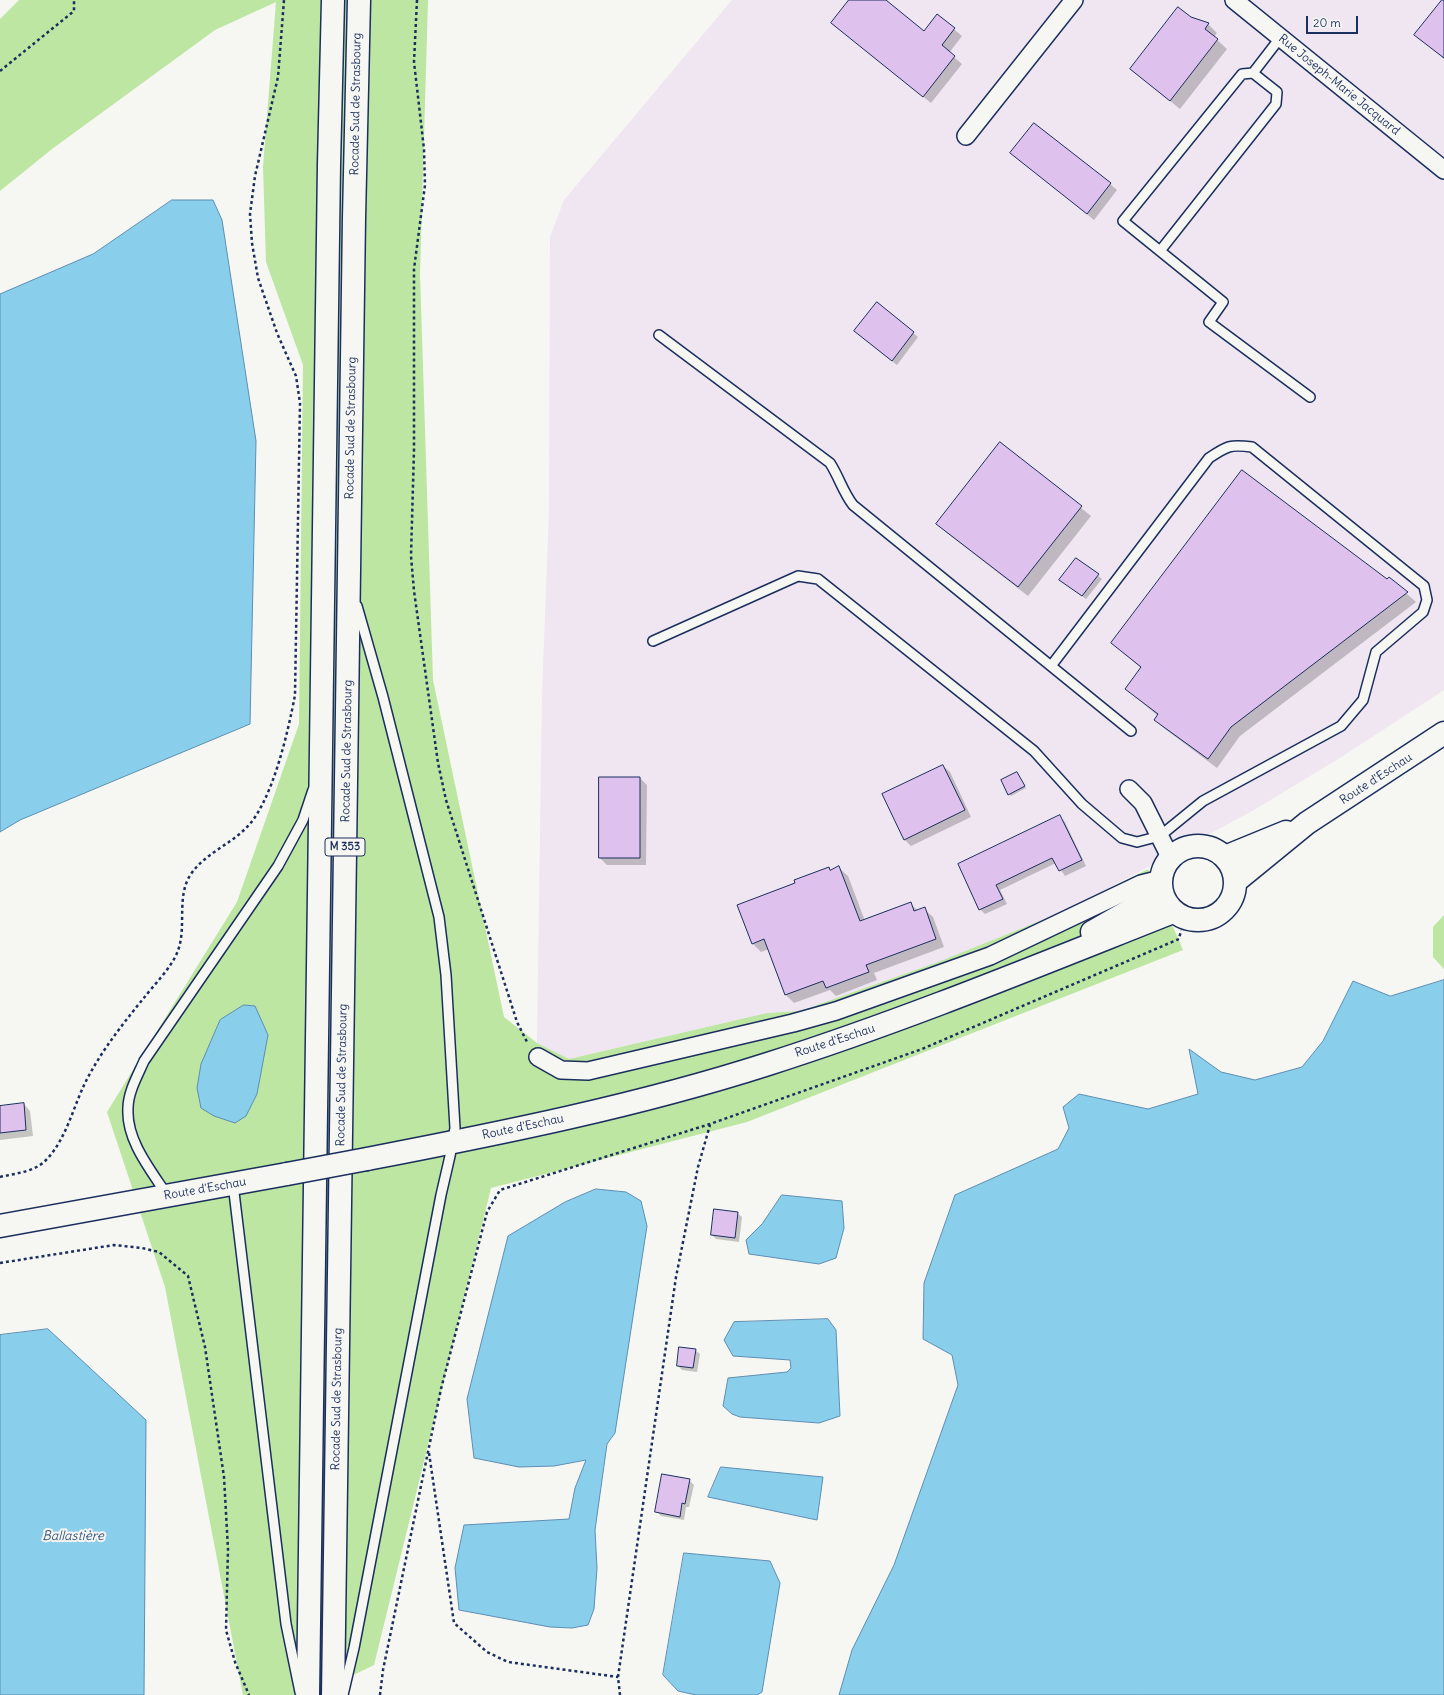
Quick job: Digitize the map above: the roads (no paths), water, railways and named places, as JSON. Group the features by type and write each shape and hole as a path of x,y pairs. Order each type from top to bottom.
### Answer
{"main road":[{"name":"Rocade Sud de Strasbourg","path":"308,1695 329,164 333,0"},
{"name":"Rocade Sud de Strasbourg","path":"333,1695 354,218 359,0"},
{"name":"Route d'Eschau","path":"1236,881 1307,823 1444,733"},
{"name":"Route d'Eschau","path":"1225,857 1307,823"},
{"path":"1192,846 1204,846 1215,850 1225,857 1230,864 1236,881 1232,899 1220,914 1209,919 1197,921 1179,915 1166,903 1161,886 1164,868 1170,858 1180,850 1192,846"},
{"name":"Route d'Eschau","path":"1030,967 1161,886"},
{"name":"Route d'Eschau","path":"0,1226 452,1143 642,1101 767,1064 888,1024 1030,967 1179,915"}],"street":[{"path":"966,136 1074,0"},
{"name":"Rue Joseph-Marie Jacquard","path":"1234,0 1444,170"},
{"path":"1129,789 1143,803 1170,858"},
{"path":"538,1057 561,1070 588,1071 793,1023 836,1011 990,956 1141,884 1161,886"}],"lane":[{"path":"1253,73 1280,38"},
{"path":"1160,251 1276,104 1276,92 1253,73 1242,74 1123,221 1160,251 1223,302 1209,322 1310,397"},
{"path":"659,334 830,464 837,473 846,496 853,505 1131,731"},
{"path":"652,640 798,576 818,579 1034,751 1082,804 1122,838 1137,842 1160,836 1203,801 1341,726 1363,700 1376,652 1423,612 1427,600 1424,586 1252,447 1239,445 1226,447 1209,458 1051,666"},
{"path":"343,1695 354,1648 455,1128 446,975 439,917 383,697 350,580"},
{"path":"167,1195 146,1164 130,1132 128,1107 133,1085 144,1061 278,866 303,820 313,792 322,740"},
{"path":"233,1184 286,1624 300,1695"}],"water":[{"path":"172,200 213,200 222,220 256,441 250,724 20,820 0,832 0,294 93,254"},
{"path":"1444,980 1444,1695 839,1695 852,1650 894,1565 958,1385 952,1355 923,1339 924,1283 955,1195 1058,1149 1069,1128 1063,1107 1079,1094 1148,1109 1198,1094 1189,1049 1221,1072 1255,1080 1302,1067 1323,1041 1353,981 1390,996"},
{"path":"244,1005 255,1006 268,1035 257,1094 246,1116 235,1123 214,1116 201,1108 197,1088 201,1064 220,1020"},
{"path":"596,1189 626,1192 641,1201 647,1226 615,1433 607,1444 595,1530 597,1568 594,1609 588,1625 572,1628 550,1627 459,1610 455,1568 464,1525 569,1519 575,1488 586,1460 554,1466 519,1467 474,1458 467,1399 508,1236 565,1202"},
{"path":"782,1195 842,1201 844,1228 836,1258 819,1264 749,1254 746,1240 762,1224"},
{"path":"828,1319 836,1330 840,1416 819,1423 740,1417 732,1414 723,1406 728,1378 787,1372 791,1368 790,1360 733,1356 724,1340 734,1322"},
{"name":"Ballastière","path":"48,1329 146,1420 144,1695 0,1695 0,1335"},
{"path":"721,1467 823,1477 817,1520 708,1497"},
{"path":"684,1553 770,1561 780,1583 762,1692 757,1695 696,1695 678,1691 663,1675"}]}
